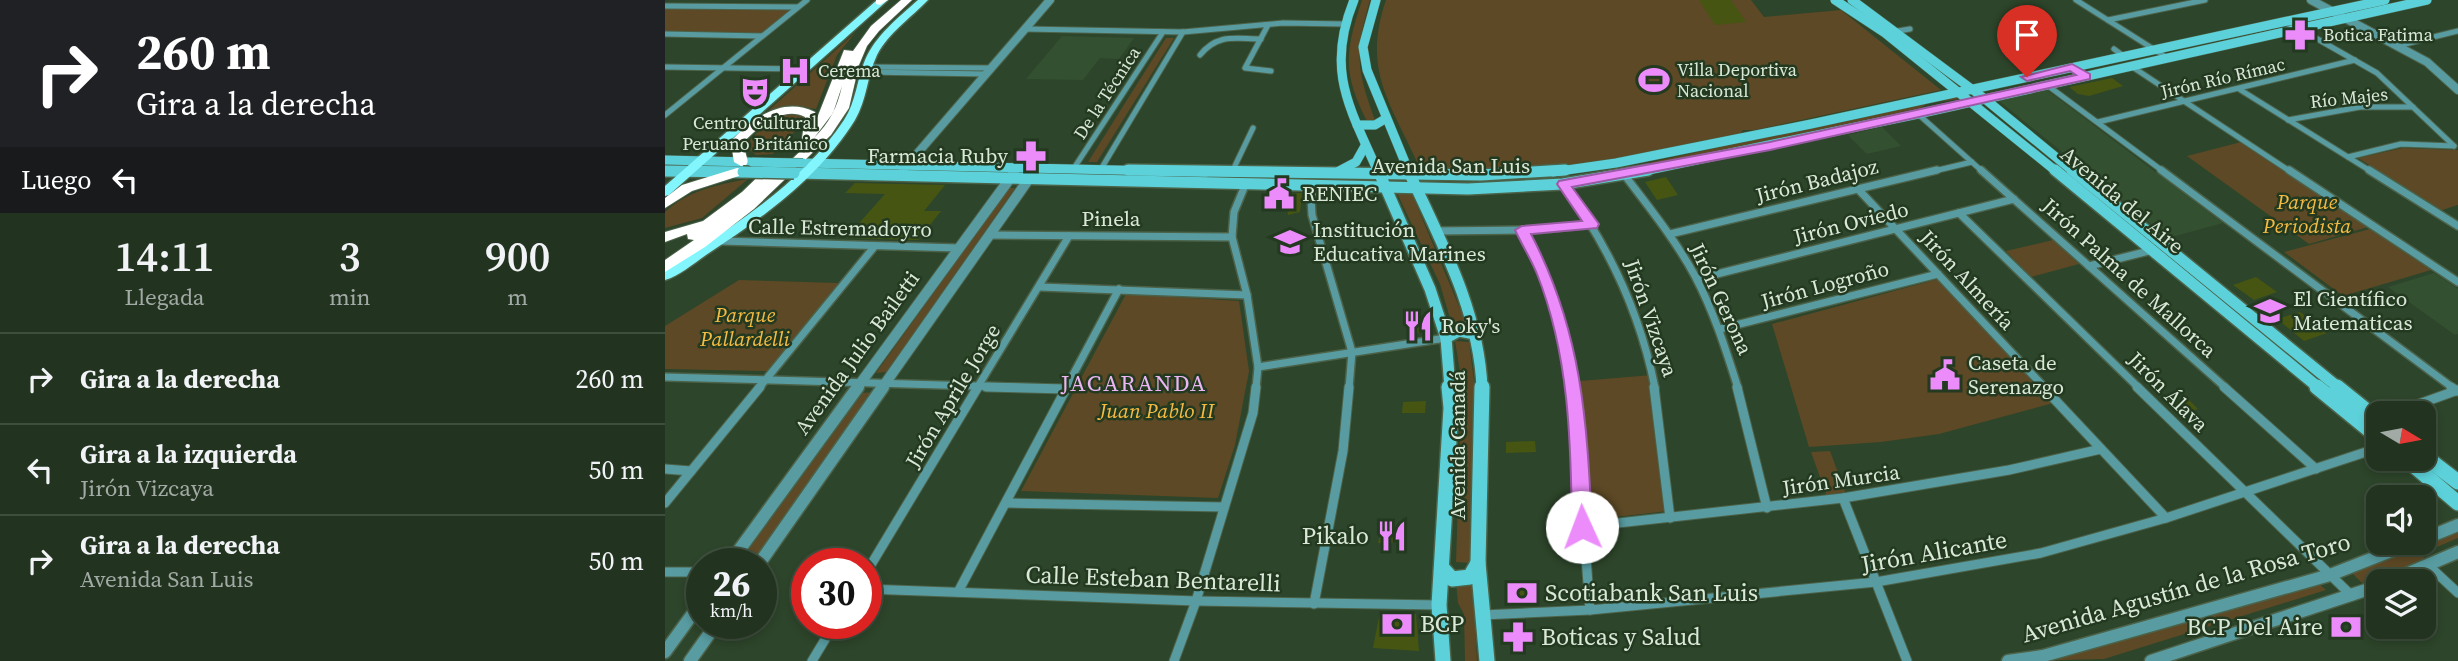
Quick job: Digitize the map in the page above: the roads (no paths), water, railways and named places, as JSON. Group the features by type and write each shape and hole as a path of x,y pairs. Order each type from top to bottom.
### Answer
{"highway":[{"path":"665,254 721,215 808,138 827,113 843,61 850,50 896,0"},
{"path":"665,267 737,217 823,136 843,107 853,62 862,47 885,20 918,0"},
{"path":"665,204 687,188 743,167 737,143 759,122 774,114 790,110 807,111 811,116 808,138"},
{"path":"665,237 688,231 721,215"}],"main road":[{"path":"665,276 720,241 783,193 802,168 851,118 867,70 884,38 909,5 923,0"},
{"name":"Avenida Canadá","path":"1354,0 1344,24 1339,60 1345,96 1430,289 1446,338 1451,408 1440,604 1443,661"},
{"name":"Avenida Canadá","path":"1376,0 1363,47 1367,70 1385,118 1461,286 1475,334 1482,385 1478,562 1487,661"},
{"name":"Avenida del Aire","path":"1835,0 1854,5 1898,32 1985,99 2366,409"},
{"name":"Avenida San Luis","path":"802,168 898,177 1245,184 1382,180 1410,174 1513,175 1616,163 2072,67 2166,57 2300,29 2385,0"},
{"name":"Avenida San Luis","path":"665,171 743,167 1018,167 1250,173 1333,172 1417,187 1468,189 1563,184 1625,175 1972,102 2085,76 2154,50 2286,21 2427,0"},
{"path":"665,192 882,1"},
{"name":"Avenida del Aire","path":"1854,5 2366,427"},
{"path":"2072,67 2085,76"},
{"path":"1357,125 1375,125 1385,118"},
{"path":"1333,172 1357,162 1365,146"},
{"name":"Avenida San Luis","path":"665,160 701,160 743,167"},
{"path":"1446,338 1459,331 1475,334"},
{"path":"2436,465 2458,482"},
{"path":"2420,471 2458,503"},
{"path":"1442,568 1452,579 1470,577 1478,562"}],"street":[{"path":"665,115 807,0"},
{"path":"898,177 1050,0"},
{"path":"2076,0 2166,57"},
{"path":"2108,20 2205,0"},
{"path":"2311,0 2405,44 2430,59 2458,83"},
{"path":"2322,0 2427,62 2458,90"},
{"path":"665,6 798,7"},
{"path":"2286,21 2377,73 2456,146"},
{"path":"1025,29 1183,32 1268,25 1344,24"},
{"path":"1268,25 1245,68 1271,71"},
{"path":"1898,32 1910,29"},
{"path":"2405,44 2458,31"},
{"name":"De la Técnica","path":"1074,169 1163,32"},
{"name":"De la Técnica","path":"1101,169 1183,32"},
{"path":"665,34 763,36"},
{"path":"2447,34 2458,40"},
{"path":"1200,55 1207,43 1216,39 1242,36 1261,39"},
{"path":"2114,49 2184,101 2458,282"},
{"name":"Jirón Río Rímac","path":"2098,122 2355,60"},
{"path":"665,67 804,69"},
{"path":"867,70 989,71"},
{"path":"2047,85 2458,390"},
{"path":"2239,89 2458,226"},
{"name":"Río Majes","path":"2288,120 2360,107 2413,107"},
{"path":"665,108 673,108"},
{"name":"Jirón Palma de Mallorca","path":"1918,114 2316,469"},
{"path":"1232,172 1253,128"},
{"path":"2348,157 2401,144 2456,146"},
{"name":"Jirón Badajoz","path":"1670,234 1972,162"},
{"name":"Jirón Gerona","path":"1616,163 1670,234 1697,279 1720,329 1737,376 1767,508"},
{"name":"Avenida Julio Bailetti","path":"741,548 1018,167"},
{"name":"Avenida Julio Bailetti","path":"770,548 1037,168"},
{"path":"1174,661 1196,601 1253,413 1258,367 1247,295 1231,237 1234,212 1250,173"},
{"path":"1314,604 1343,451 1352,352 1314,223 1311,198 1315,184"},
{"name":"Jirón Vizcaya","path":"1563,184 1610,252 1650,361 1665,455 1669,518"},
{"name":"Jirón Almería","path":"1858,189 2166,518"},
{"name":"Jirón Oviedo","path":"1697,279 2014,199"},
{"name":"Jirón Álava","path":"1959,213 2352,597"},
{"path":"1435,231 1522,230 1592,224"},
{"path":"1522,230 1544,274 1561,328 1572,377 1580,448 1582,527 1590,610"},
{"name":"Pinela","path":"990,235 1231,237"},
{"name":"Jirón Aprile Jorge","path":"881,548 1069,236"},
{"name":"Calle Estremadoyro","path":"720,241 959,248"},
{"path":"665,503 874,247"},
{"path":"2089,266 2164,247"},
{"name":"Jirón Logroño","path":"1720,329 1938,274"},
{"path":"1040,286 1247,295"},
{"path":"958,592 1119,289"},
{"path":"1258,367 1446,338"},
{"path":"665,377 1066,388"},
{"path":"2427,401 2458,390"},
{"name":"Jirón Murcia","path":"1582,527 1843,498 2009,470 2101,449"},
{"name":"Jirón Alicante","path":"1481,615 1590,610 1877,582 2041,553 2166,518 2366,452"},
{"path":"665,470 691,471"},
{"path":"1843,498 1907,661"},
{"path":"1006,503 1224,508"},
{"path":"2436,534 2458,525"},
{"path":"2421,569 2458,552"},
{"name":"Avenida Agustín de la Rosa Toro","path":"2008,661 2043,656 2330,575 2381,555"},
{"path":"2429,566 2458,593"},
{"path":"665,572 686,572"},
{"name":"Calle Esteban Bentarelli","path":"882,590 1196,601 1440,604"},
{"path":"2151,661 2366,591"},
{"path":"665,652 686,623"},
{"path":"690,661 706,639"},
{"path":"812,661 825,639"}],"place":[{"name":"Botica Fatima","path":"2300,35"},
{"name":"Cerema","path":"795,71"},
{"name":"Villa Deportiva Nacional","path":"1654,80"},
{"name":"Centro Cultural Peruano Británico","path":"755,92"},
{"name":"Farmacia Ruby","path":"1031,156"},
{"name":"RENIEC","path":"1279,194"},
{"name":"Institución Educativa Marines","path":"1290,242"},
{"name":"El Científico Matematicas","path":"2270,311"},
{"name":"Roky's","path":"1418,326"},
{"name":"Caseta de Serenazgo","path":"1945,375"},
{"name":"Pikalo","path":"1392,536"},
{"name":"Scotiabank San Luis","path":"1522,593"},
{"name":"BCP","path":"1397,624"},
{"name":"BCP Del Aire","path":"2346,627"},
{"name":"Boticas y Salud","path":"1518,637"}],"district":[{"name":"JACARANDA","path":"1134,383"}],"park label":[{"name":"Parque Periodista","path":"2307,214"},
{"name":"Parque Pallardelli","path":"745,327"},
{"name":"Juan Pablo II","path":"1157,411"}]}
